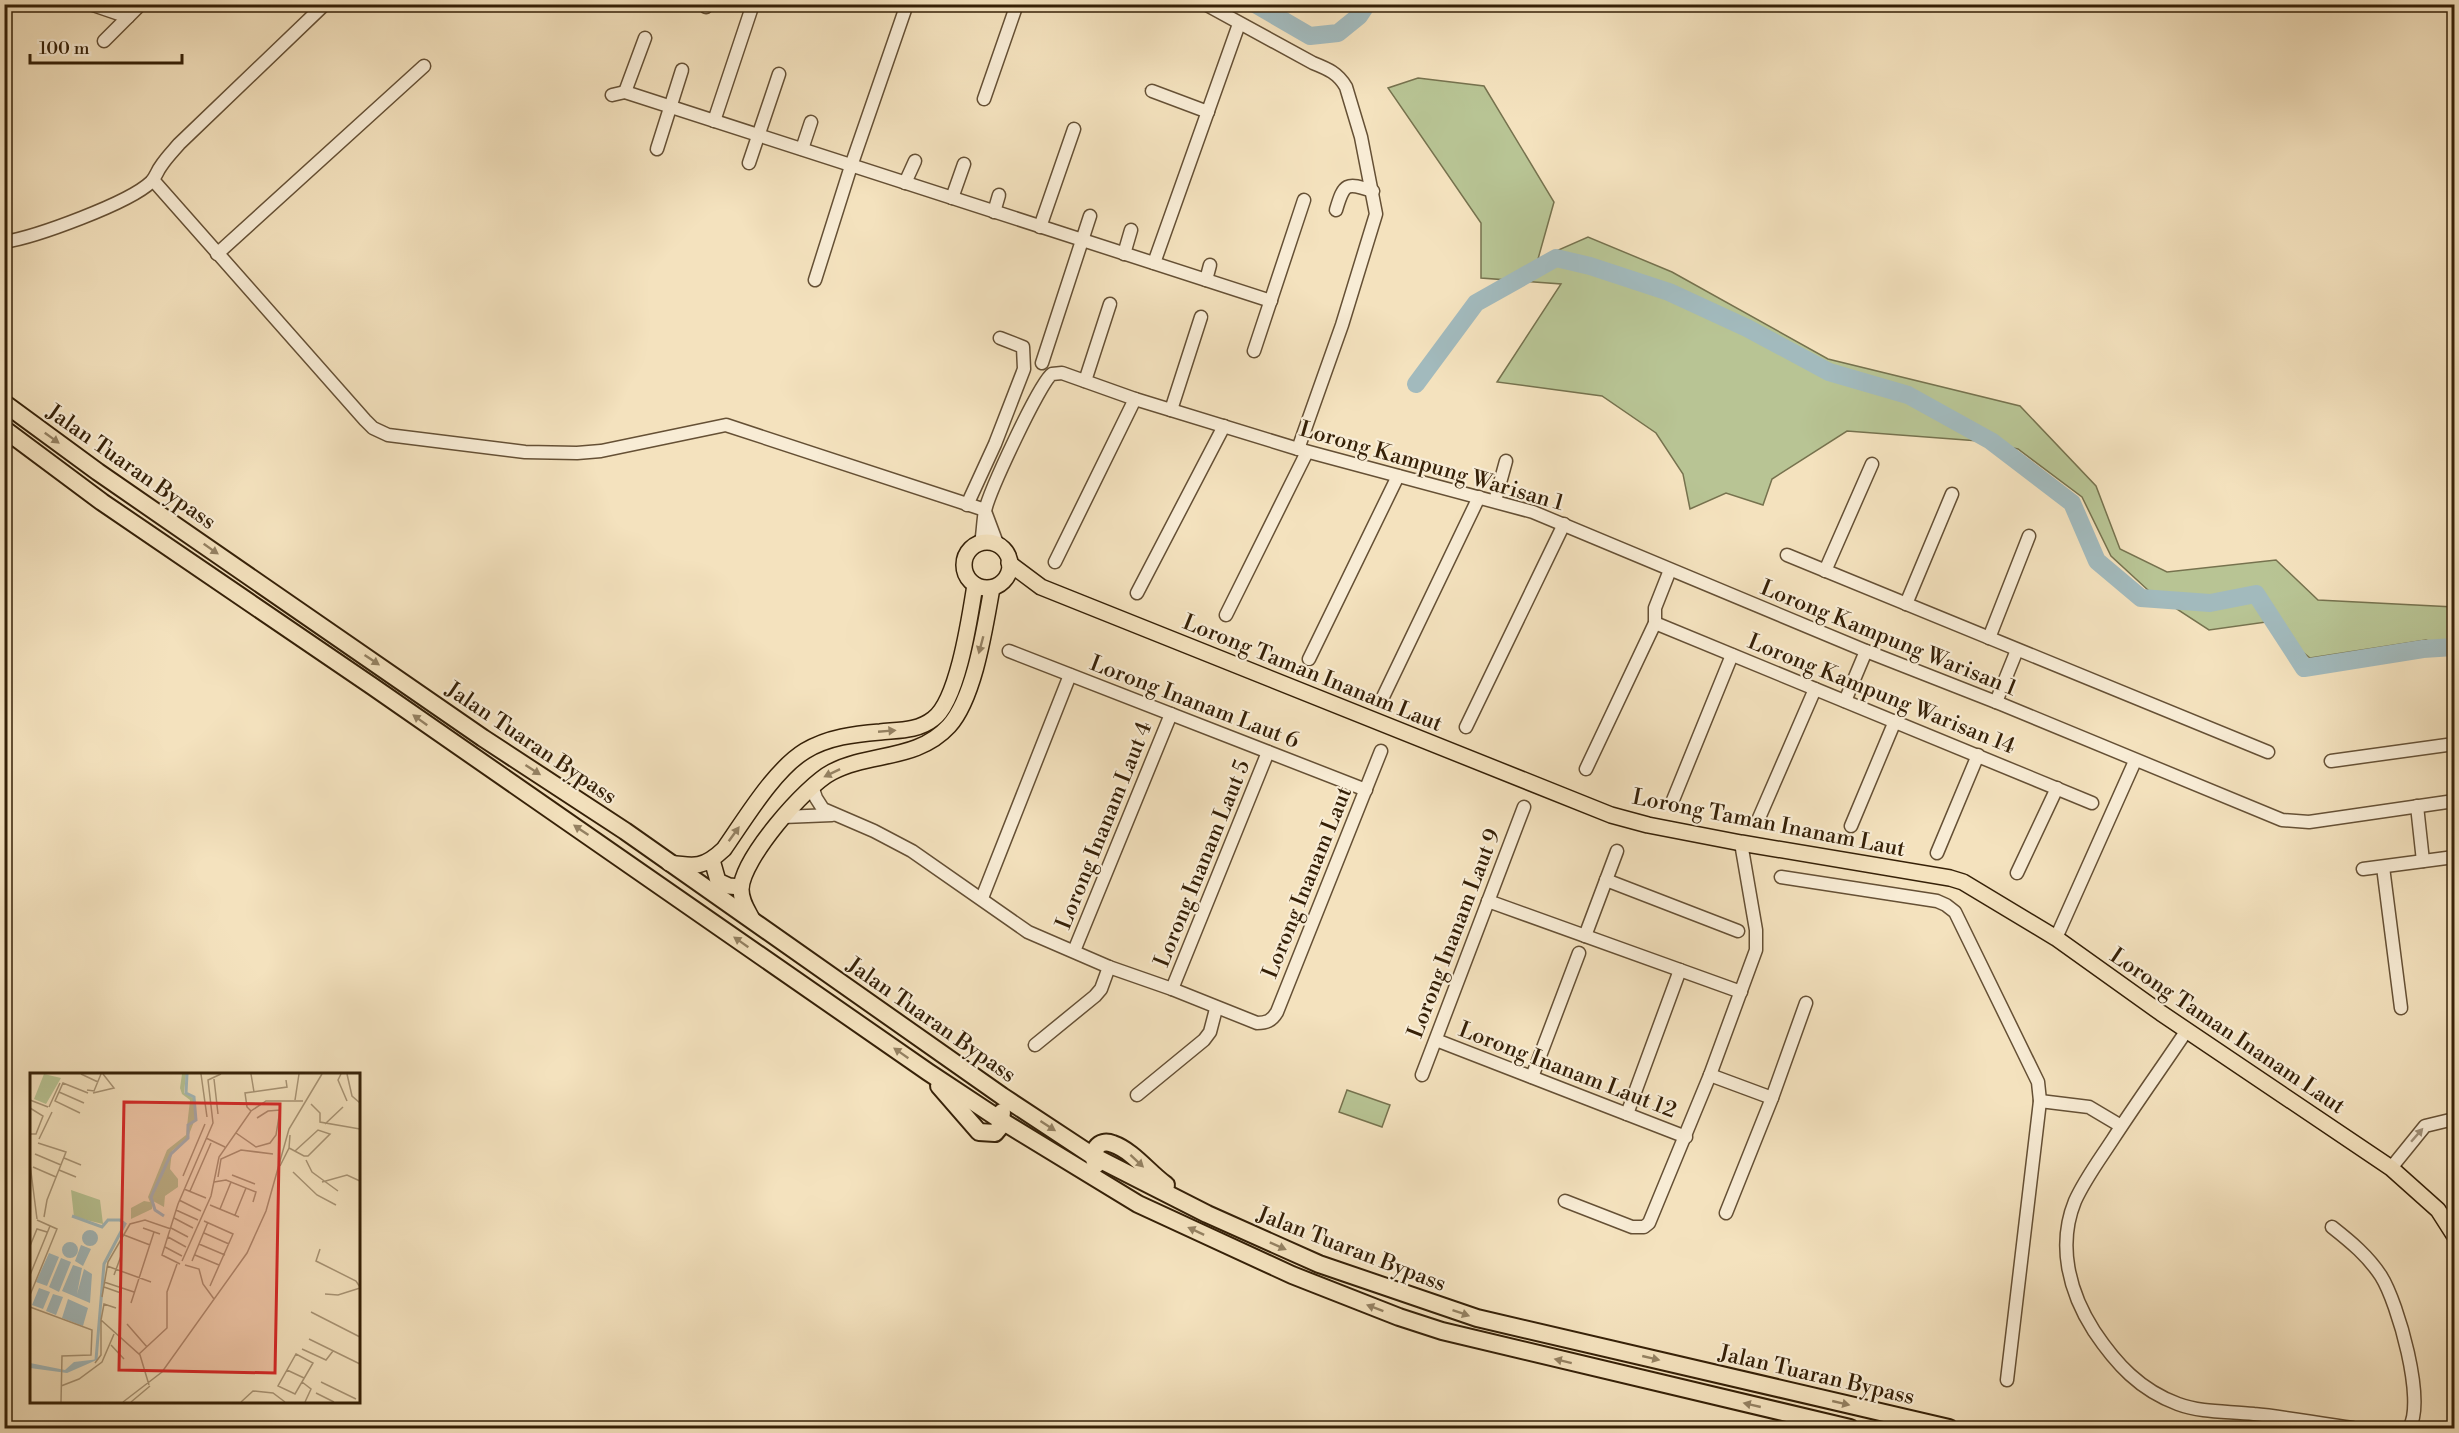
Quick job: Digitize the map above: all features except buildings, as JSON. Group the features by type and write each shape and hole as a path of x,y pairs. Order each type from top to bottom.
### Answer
{"highway":[{"name":"Jalan Tuaran Bypass","path":"4,403 98,472 483,738 625,831 1002,1096 1094,1156 1098,1144 1117,1145 1153,1176 1207,1214 1319,1264 1477,1318 1949,1428"},
{"name":"Jalan Tuaran Bypass","path":"4,429 102,502 372,686 928,1072 979,1132 995,1132 1002,1121 1138,1204 1292,1275 1388,1314 1431,1328 1850,1428"},
{"path":"1002,1096 1002,1121"},
{"path":"1094,1156 1096,1166 1138,1204"}],"main road":[{"path":"752,919 743,903 741,887 752,863 783,817 812,786 834,771 907,752 926,744 949,726 962,705 969,687 998,584 1009,570 1004,550 998,546 981,543 970,550 964,562 966,575 975,585"},
{"name":"Lorong Taman Inanam Laut","path":"1009,563 1041,587 1596,809 1648,825 1950,878 1981,891 2056,938 2391,1168 2438,1210 2454,1235"},
{"path":"669,863 695,866 712,860 724,849 782,769 805,751 830,740 915,728 935,718 949,698 965,639 975,585"},
{"path":"975,585 1041,587"},
{"path":"712,860 718,882 741,887"}],"street":[{"path":"90,4 128,17"},
{"path":"104,41 141,4"},
{"path":"4,242 34,235 71,221 141,190 153,180 161,165 179,144 326,4"},
{"path":"714,121 753,4"},
{"path":"815,280 851,166 907,4"},
{"path":"984,99 1017,4"},
{"path":"1205,4 1313,63 1329,69 1342,80 1347,87 1361,137 1376,206 1375,222 1303,450 1226,615"},
{"path":"1154,263 1239,24"},
{"path":"625,92 645,38"},
{"path":"218,254 424,66"},
{"path":"657,149 682,70"},
{"path":"749,163 778,74"},
{"path":"1152,91 1208,112"},
{"path":"612,95 625,92 1271,301"},
{"path":"802,149 811,122"},
{"path":"1040,227 1074,129"},
{"path":"905,183 915,161"},
{"path":"952,198 964,164"},
{"path":"153,180 365,420 373,428 388,435 525,452 577,453 601,451 726,425 985,510 998,546"},
{"path":"1336,210 1342,191 1348,185 1373,191"},
{"path":"994,212 999,195"},
{"path":"1254,351 1304,200"},
{"path":"1042,363 1090,216"},
{"path":"1124,254 1131,230"},
{"path":"1206,280 1210,264"},
{"path":"1085,381 1110,304"},
{"path":"1171,410 1201,317"},
{"path":"967,505 995,444 1024,369 1023,347 1000,338"},
{"name":"Lorong Kampung Warisan 1","path":"981,543 985,510 1006,459 1044,382 1049,376 1057,373 1303,450 1495,501 1564,524 1866,651 2289,822 2309,822 2454,801"},
{"path":"1055,562 1136,399"},
{"path":"1137,593 1224,426"},
{"path":"1495,501 1506,461"},
{"path":"1825,571 1872,464"},
{"path":"1309,659 1398,476"},
{"path":"1906,604 1952,494"},
{"path":"1383,697 1479,497"},
{"path":"1466,727 1564,524"},
{"path":"1989,638 2029,536"},
{"path":"1787,555 2268,753"},
{"path":"1586,769 1655,623 1654,608 1670,570"},
{"name":"Lorong Kampung Warisan 14","path":"1655,623 2092,803"},
{"path":"1996,702 2017,650"},
{"name":"Lorong Inanam Laut 6","path":"1010,651 1366,790"},
{"path":"1845,701 1866,651"},
{"path":"1673,800 1732,655"},
{"path":"982,898 1070,675"},
{"path":"1759,818 1815,689"},
{"name":"Lorong Inanam Laut 4","path":"1074,951 1171,714"},
{"path":"1851,826 1895,721"},
{"path":"2331,761 2454,744"},
{"name":"Lorong Inanam Laut","path":"1216,1009 1257,1023 1269,1022 1277,1012 1381,751"},
{"name":"Lorong Inanam Laut 5","path":"1173,989 1268,752"},
{"path":"1937,853 1978,755"},
{"path":"2056,938 2135,761"},
{"path":"812,786 819,804 833,814 861,825 912,851 1028,932 1109,967 1173,989 1216,1009 1210,1032 1204,1040 1137,1095"},
{"path":"2017,873 2056,788"},
{"path":"2417,806 2423,861"},
{"name":"Lorong Inanam Laut 9","path":"1422,1075 1524,807"},
{"path":"783,817 833,814"},
{"path":"1564,1201 1639,1228 1649,1223 1686,1137 1753,958 1756,940 1741,843"},
{"path":"1585,936 1617,851"},
{"path":"2362,869 2454,857"},
{"path":"2383,867 2401,1008"},
{"path":"1781,877 1937,901 1946,905 1955,912 2034,1072 2038,1082 2040,1101 2007,1380"},
{"path":"1606,880 1738,931"},
{"path":"1488,900 1741,992"},
{"path":"1532,1077 1579,953"},
{"path":"1035,1045 1095,996 1101,989 1109,967"},
{"path":"1627,1114 1680,970"},
{"path":"1726,1212 1772,1098 1806,1003"},
{"path":"2187,1030 2121,1126 2074,1203 2066,1242 2069,1275 2076,1295 2091,1326 2120,1367 2137,1382 2179,1404 2199,1410 2268,1415 2353,1428"},
{"name":"Lorong Inanam Laut 12","path":"1436,1040 1686,1137"},
{"path":"1710,1075 1772,1098"},
{"path":"2040,1101 2089,1107 2121,1126"},
{"path":"2391,1168 2425,1126 2454,1119"},
{"path":"2332,1227 2363,1252 2382,1278 2393,1300 2407,1344 2410,1364 2414,1415 2409,1428"}],"green space":[{"path":"1418,78 1484,86 1554,202 1538,259 1588,237 1672,272 1828,359 2020,406 2096,486 2120,549 2167,572 2276,560 2318,600 2454,607 2454,651 2426,640 2310,658 2266,622 2209,630 2149,591 2111,556 2082,497 2018,449 1979,441 1847,431 1772,479 1763,505 1726,493 1690,509 1683,474 1656,433 1602,396 1497,382 1561,284 1481,278 1481,223 1388,88"},
{"path":"1347,1090 1390,1105 1382,1127 1339,1112"}],"waterway":[{"path":"1255,4 1310,36 1338,33 1359,16 1367,4"},
{"path":"1416,384 1476,303 1556,258 1590,266 1669,292 1747,328 1829,372 1908,395 1991,441 2072,503 2097,561 2141,598 2210,603 2256,594 2304,668 2423,649 2454,647"}]}
